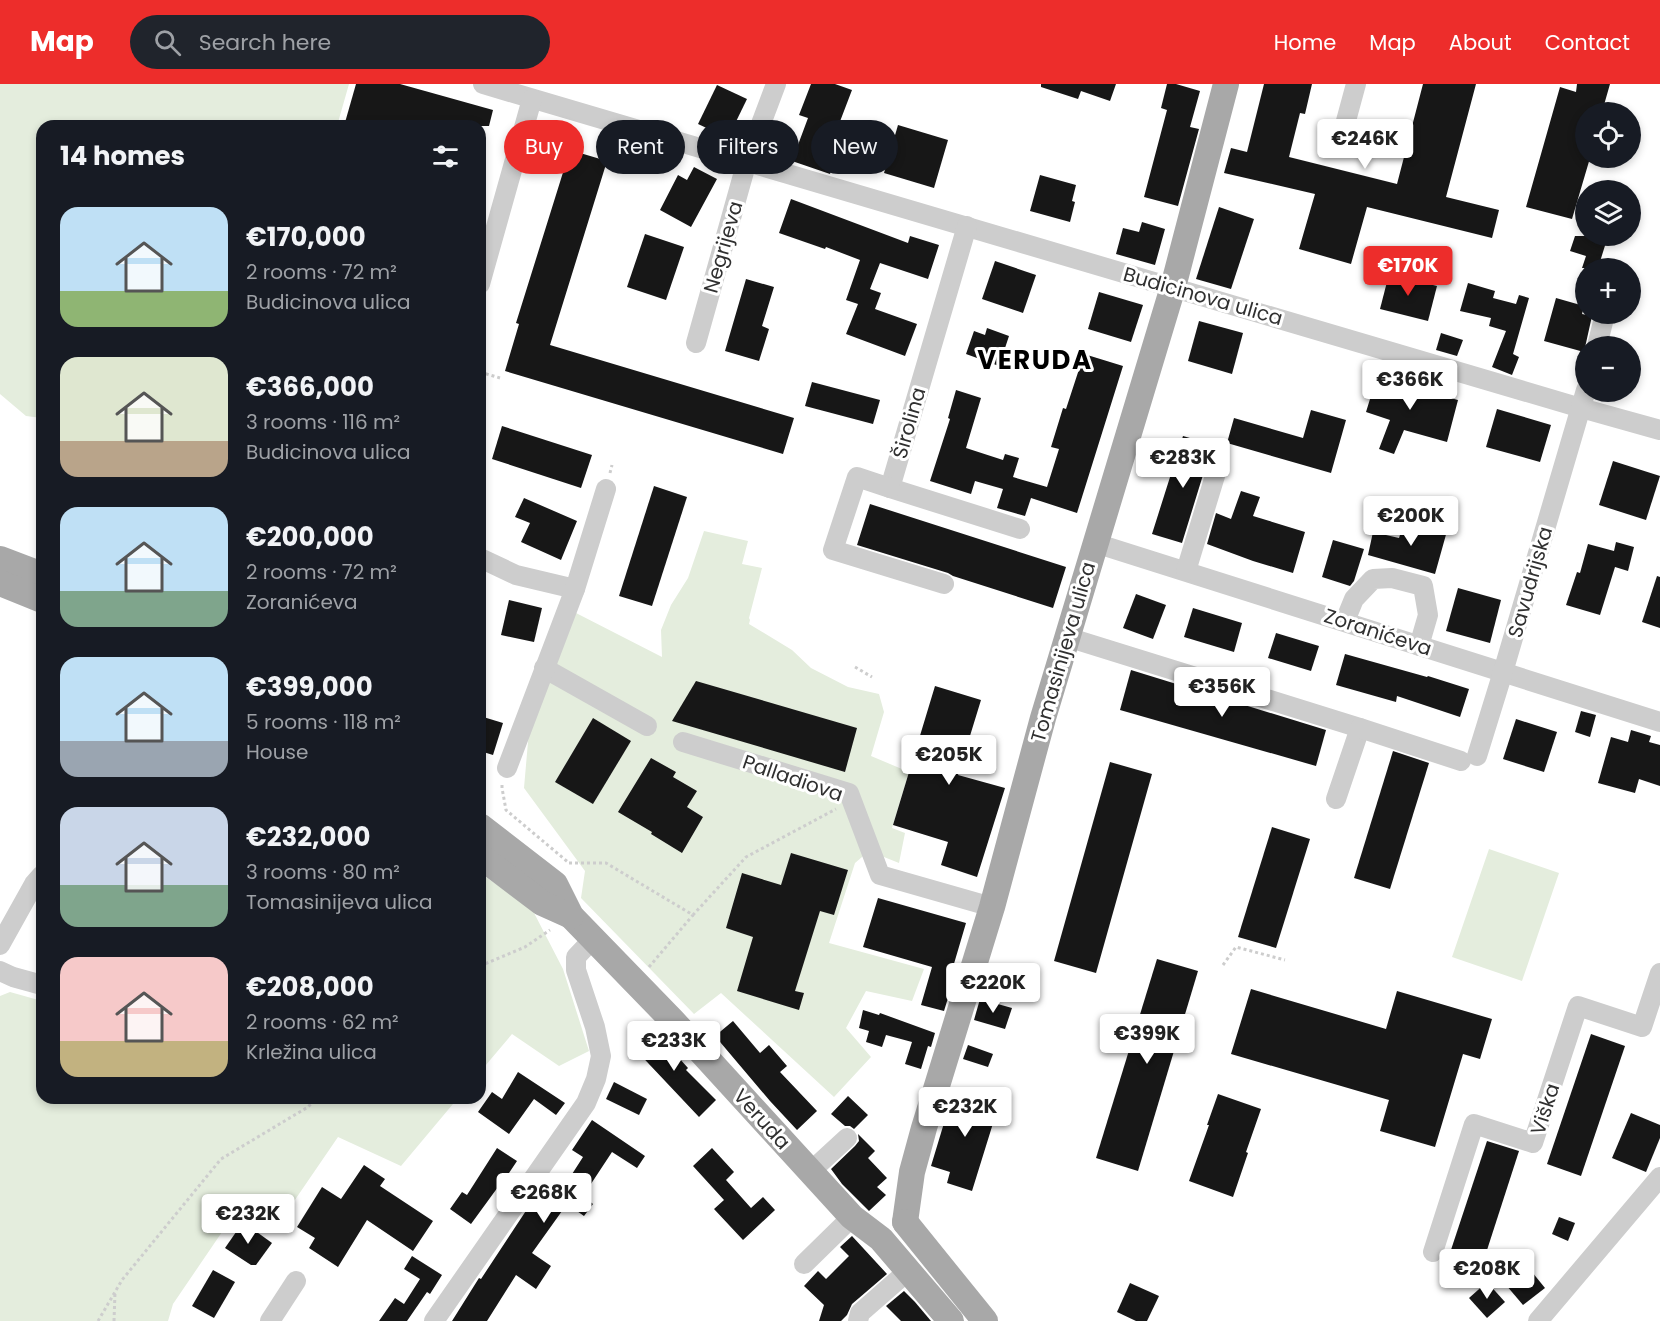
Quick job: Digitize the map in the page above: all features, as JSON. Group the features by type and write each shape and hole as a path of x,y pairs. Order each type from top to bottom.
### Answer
{"main road":[{"name":"Tomasinijeva ulica","path":"905,1222 912,1172 924,1128 992,908 1043,718 1173,287 1226,84"},
{"path":"0,559 36,573"},
{"path":"0,583 36,598"},
{"name":"Veruda","path":"486,829 562,873 571,916"},
{"name":"Veruda","path":"486,861 542,903 571,916 672,1020 852,1217 881,1239 944,1319"},
{"path":"881,1239 905,1222 985,1321"}],"street":[{"name":"Budicinova ulica","path":"483,84 697,147"},
{"name":"Negrijeva","path":"762,120 776,84"},
{"path":"1340,143 1356,84"},
{"path":"486,263 532,99"},
{"name":"Negrijeva","path":"696,343 743,174"},
{"name":"Budicinova ulica","path":"791,174 1173,287 1575,397"},
{"name":"Širolina","path":"890,488 967,226"},
{"name":"Savudrijska","path":"1360,728 1469,758 1503,672 1582,402"},
{"name":"Budicinova ulica","path":"1590,402 1660,430"},
{"path":"1186,571 1218,466"},
{"path":"944,584 834,550 857,477 1020,529"},
{"path":"507,768 575,589 606,489"},
{"name":"Zoranićeva","path":"1095,543 1660,722"},
{"path":"486,561 516,575 575,589"},
{"path":"1345,621 1354,599 1373,579 1392,578 1423,586 1428,615 1419,646"},
{"path":"1067,638 1360,728 1336,799"},
{"path":"544,668 647,726"},
{"name":"Palladiova","path":"683,742 849,793 880,874 992,908"},
{"path":"0,945 36,882"},
{"path":"434,1321 586,1103 596,1079 601,1056 595,1027 576,970 576,957 593,939"},
{"path":"0,970 13,977 36,983"},
{"name":"Viška","path":"1433,1252 1474,1124 1533,1143 1578,1006 1642,1027 1660,973"},
{"path":"810,1172 847,1138"},
{"path":"1538,1321 1660,1178"},
{"path":"804,1264 852,1217"},
{"path":"858,1321 860,1313 908,1271"},
{"path":"270,1321 296,1281"}],"path":[{"path":"486,374 500,378"},
{"path":"855,667 872,677"},
{"path":"507,768 502,788 506,810 562,873 606,863 693,915"},
{"path":"636,982 746,857 853,801"},
{"path":"486,963 525,947 571,916"},
{"path":"1223,965 1236,947 1285,960"},
{"path":"98,1321 122,1280 221,1159 311,1104"},
{"path":"114,1321 115,1291"}],"green space":[{"path":"0,84 349,84 339,120 36,120 36,417 26,416 0,394"},
{"path":"704,531 748,541 742,564 762,568 749,624 792,650 811,668 848,687 879,694 884,712 871,756 909,772 892,828 905,833 899,863 869,851 855,863 829,943 924,969 912,1001 866,991 846,1028 871,1057 834,1097 721,993 694,1014 581,898 585,871 524,788 530,719 576,613 662,657 661,630 671,605 688,578"},
{"path":"1489,849 1559,873 1522,981 1452,957"},
{"path":"486,877 532,909 563,969 589,1051 559,1066 512,1034 486,1065"},
{"path":"10,992 36,999 36,1104 453,1104 401,1166 338,1137 275,1229 237,1210 173,1304 168,1321 0,1321 0,996"}],"building":[{"path":"356,84 400,84 493,110 489,126 486,126 486,120 346,120"},
{"path":"811,84 835,84 852,90 841,120 811,120 811,168 799,163 799,142 808,118 799,115"},
{"path":"1041,84 1116,84 1110,101 1081,91 1078,99 1041,87"},
{"path":"1167,84 1176,84 1200,91 1190,127 1199,129 1178,206 1144,197 1167,110 1161,108"},
{"path":"1264,84 1312,84 1305,114 1300,113 1289,157 1397,184 1423,84 1476,84 1446,197 1499,210 1492,238 1367,207 1351,264 1299,249 1315,194 1224,173 1231,148 1247,152"},
{"path":"1577,84 1610,84 1605,102 1575,102 1575,168 1587,168 1584,180 1575,180 1575,209 1572,219 1526,207 1560,87 1576,92"},
{"path":"717,85 747,99 737,120 700,120"},
{"path":"898,125 948,140 934,188 887,174 898,174"},
{"path":"584,154 596,158 596,174 603,174 550,345 794,418 783,454 505,371 519,324 516,323 563,174 584,174"},
{"path":"694,167 697,169 697,174 707,174 717,179 691,227 660,210 678,175 687,180"},
{"path":"1040,175 1076,185 1070,222 1030,211"},
{"path":"791,199 908,243 910,236 939,245 928,279 880,263 870,289 881,293 875,309 917,324 905,356 846,334 858,304 846,300 860,260 779,233"},
{"path":"1219,207 1254,219 1231,289 1196,279"},
{"path":"1142,222 1165,229 1155,265 1116,254 1123,228 1139,232"},
{"path":"645,234 684,247 666,300 627,287"},
{"path":"1575,236 1575,246 1605,246 1601,258 1585,258 1586,256 1570,251"},
{"path":"995,261 1036,275 1023,313 982,299"},
{"path":"1389,274 1437,286 1428,321 1380,309"},
{"path":"746,279 774,287 762,326 769,329 759,361 725,351"},
{"path":"1468,283 1495,291 1493,298 1516,304 1519,295 1529,298 1513,354 1519,357 1512,375 1492,367 1506,331 1489,326 1491,318 1460,311"},
{"path":"1099,292 1143,305 1131,342 1088,329"},
{"path":"1556,298 1575,303 1575,324 1590,324 1588,336 1575,336 1575,350 1544,341"},
{"path":"1199,321 1243,333 1232,374 1188,361"},
{"path":"987,328 1009,336 999,366 966,354 974,331 985,335"},
{"path":"1441,333 1463,340 1457,356 1436,350"},
{"path":"1084,354 1123,366 1077,513 1031,498 1025,516 997,508 1003,489 975,481 971,494 930,481 950,419 948,418 956,390 981,398 966,448 1003,460 1005,454 1019,458 1013,477 1047,487 1059,449 1051,447"},
{"path":"1378,373 1407,382 1406,386 1458,400 1447,442 1404,430 1394,454 1379,449 1390,420 1366,412"},
{"path":"812,382 880,400 873,424 805,406"},
{"path":"1497,409 1551,425 1540,462 1486,447"},
{"path":"1311,410 1346,420 1331,473 1227,443 1234,418 1303,438"},
{"path":"502,426 592,455 581,488 492,459"},
{"path":"1183,436 1214,445 1182,543 1152,534"},
{"path":"1613,461 1660,476 1646,520 1599,505"},
{"path":"654,486 687,497 652,606 619,596"},
{"path":"1241,491 1260,497 1253,516 1305,532 1293,573 1207,544 1216,513 1231,519"},
{"path":"524,498 577,521 561,560 521,542 530,523 515,517"},
{"path":"870,504 1066,567 1053,608 857,545"},
{"path":"1405,519 1447,531 1435,574 1368,555 1373,532 1399,538"},
{"path":"1333,540 1364,549 1354,581 1350,586 1322,577"},
{"path":"1616,542 1634,547 1628,571 1615,567 1600,615 1566,605 1577,572 1580,573 1588,544 1614,551"},
{"path":"1657,576 1660,577 1660,628 1642,622"},
{"path":"1458,588 1501,600 1490,643 1446,631"},
{"path":"1136,594 1166,605 1153,639 1123,628"},
{"path":"509,600 542,608 534,642 501,635"},
{"path":"1193,608 1242,623 1234,652 1184,637"},
{"path":"1276,633 1319,646 1311,671 1268,658"},
{"path":"1345,654 1469,689 1460,717 1397,696 1396,702 1336,685"},
{"path":"1131,670 1326,730 1316,766 1120,710"},
{"path":"696,681 857,728 845,772 672,721"},
{"path":"935,686 981,700 958,775 1005,788 977,877 941,865 948,842 893,825"},
{"path":"1581,711 1596,715 1590,737 1575,732"},
{"path":"486,718 503,723 493,755 486,753"},
{"path":"593,718 631,741 593,804 555,782"},
{"path":"1516,719 1557,732 1544,772 1503,759"},
{"path":"1631,730 1651,736 1649,742 1660,745 1660,786 1639,779 1635,793 1598,783 1611,737 1628,742"},
{"path":"1393,751 1429,763 1390,889 1354,878"},
{"path":"651,758 676,772 673,777 697,791 687,807 703,817 682,853 618,812"},
{"path":"1110,762 1152,774 1096,973 1054,961"},
{"path":"1272,827 1310,839 1276,948 1238,937"},
{"path":"791,853 848,870 834,915 820,911 795,991 804,993 799,1010 737,991 753,937 726,928 742,873 781,885"},
{"path":"878,898 966,923 948,984 952,985 944,1011 921,1005 932,967 863,947"},
{"path":"1157,959 1198,971 1138,1171 1096,1158"},
{"path":"1251,989 1386,1029 1397,991 1492,1019 1480,1059 1463,1054 1435,1147 1380,1131 1389,1100 1231,1054"},
{"path":"980,999 1012,1008 1005,1029 974,1020"},
{"path":"863,1010 879,1015 880,1013 935,1033 931,1047 928,1046 921,1069 905,1064 912,1042 886,1035 882,1047 866,1042 869,1031 859,1028"},
{"path":"733,1021 760,1053 769,1045 787,1066 780,1072 817,1111 797,1130 715,1036"},
{"path":"652,1028 688,1068 686,1070 716,1100 699,1117 632,1046"},
{"path":"1591,1034 1625,1046 1581,1176 1547,1164"},
{"path":"968,1045 993,1054 988,1067 963,1059"},
{"path":"518,1072 565,1103 556,1115 534,1099 509,1134 478,1112 486,1104 492,1092 502,1099"},
{"path":"614,1082 647,1099 639,1115 606,1099"},
{"path":"954,1090 999,1104 972,1191 947,1183 950,1172 931,1166"},
{"path":"1218,1094 1261,1109 1233,1197 1189,1181"},
{"path":"848,1096 868,1115 854,1129 845,1126 831,1114"},
{"path":"1631,1113 1660,1125 1660,1138 1646,1172 1612,1158"},
{"path":"592,1120 645,1156 637,1168 612,1152 583,1196 593,1204 584,1216 567,1204 532,1253 551,1266 536,1289 516,1275 487,1321 452,1321 547,1179 558,1187 561,1182 565,1185 583,1157 572,1150"},
{"path":"858,1134 875,1151 868,1158 887,1178 877,1187 886,1195 869,1211 842,1184 831,1169 859,1141"},
{"path":"1487,1141 1519,1151 1477,1281 1444,1271"},
{"path":"497,1148 517,1161 471,1224 450,1209 462,1192 467,1195"},
{"path":"712,1148 734,1172 726,1180 751,1208 763,1197 775,1210 743,1240 714,1209 724,1200 693,1166"},
{"path":"364,1165 385,1179 380,1186 433,1221 413,1251 367,1220 338,1267 309,1248 315,1238 297,1227 322,1187 341,1199"},
{"path":"1559,1217 1575,1223 1568,1241 1552,1234"},
{"path":"243,1222 272,1243 256,1265 251,1265 225,1248"},
{"path":"852,1236 887,1274 852,1304 841,1321 819,1321 824,1305 804,1286 818,1271 826,1279 849,1256 840,1247"},
{"path":"412,1256 442,1275 430,1294 427,1292 407,1321 379,1321 395,1298 404,1304 420,1279 404,1269"},
{"path":"1528,1267 1545,1288 1523,1305 1506,1285"},
{"path":"213,1270 235,1282 214,1318 192,1306"},
{"path":"1487,1282 1505,1302 1487,1318 1469,1298"},
{"path":"1130,1283 1159,1296 1147,1321 1136,1321 1117,1312"},
{"path":"904,1291 931,1321 901,1321 886,1306"}],"district":[{"name":"VERUDA","path":"1035,360"}]}
